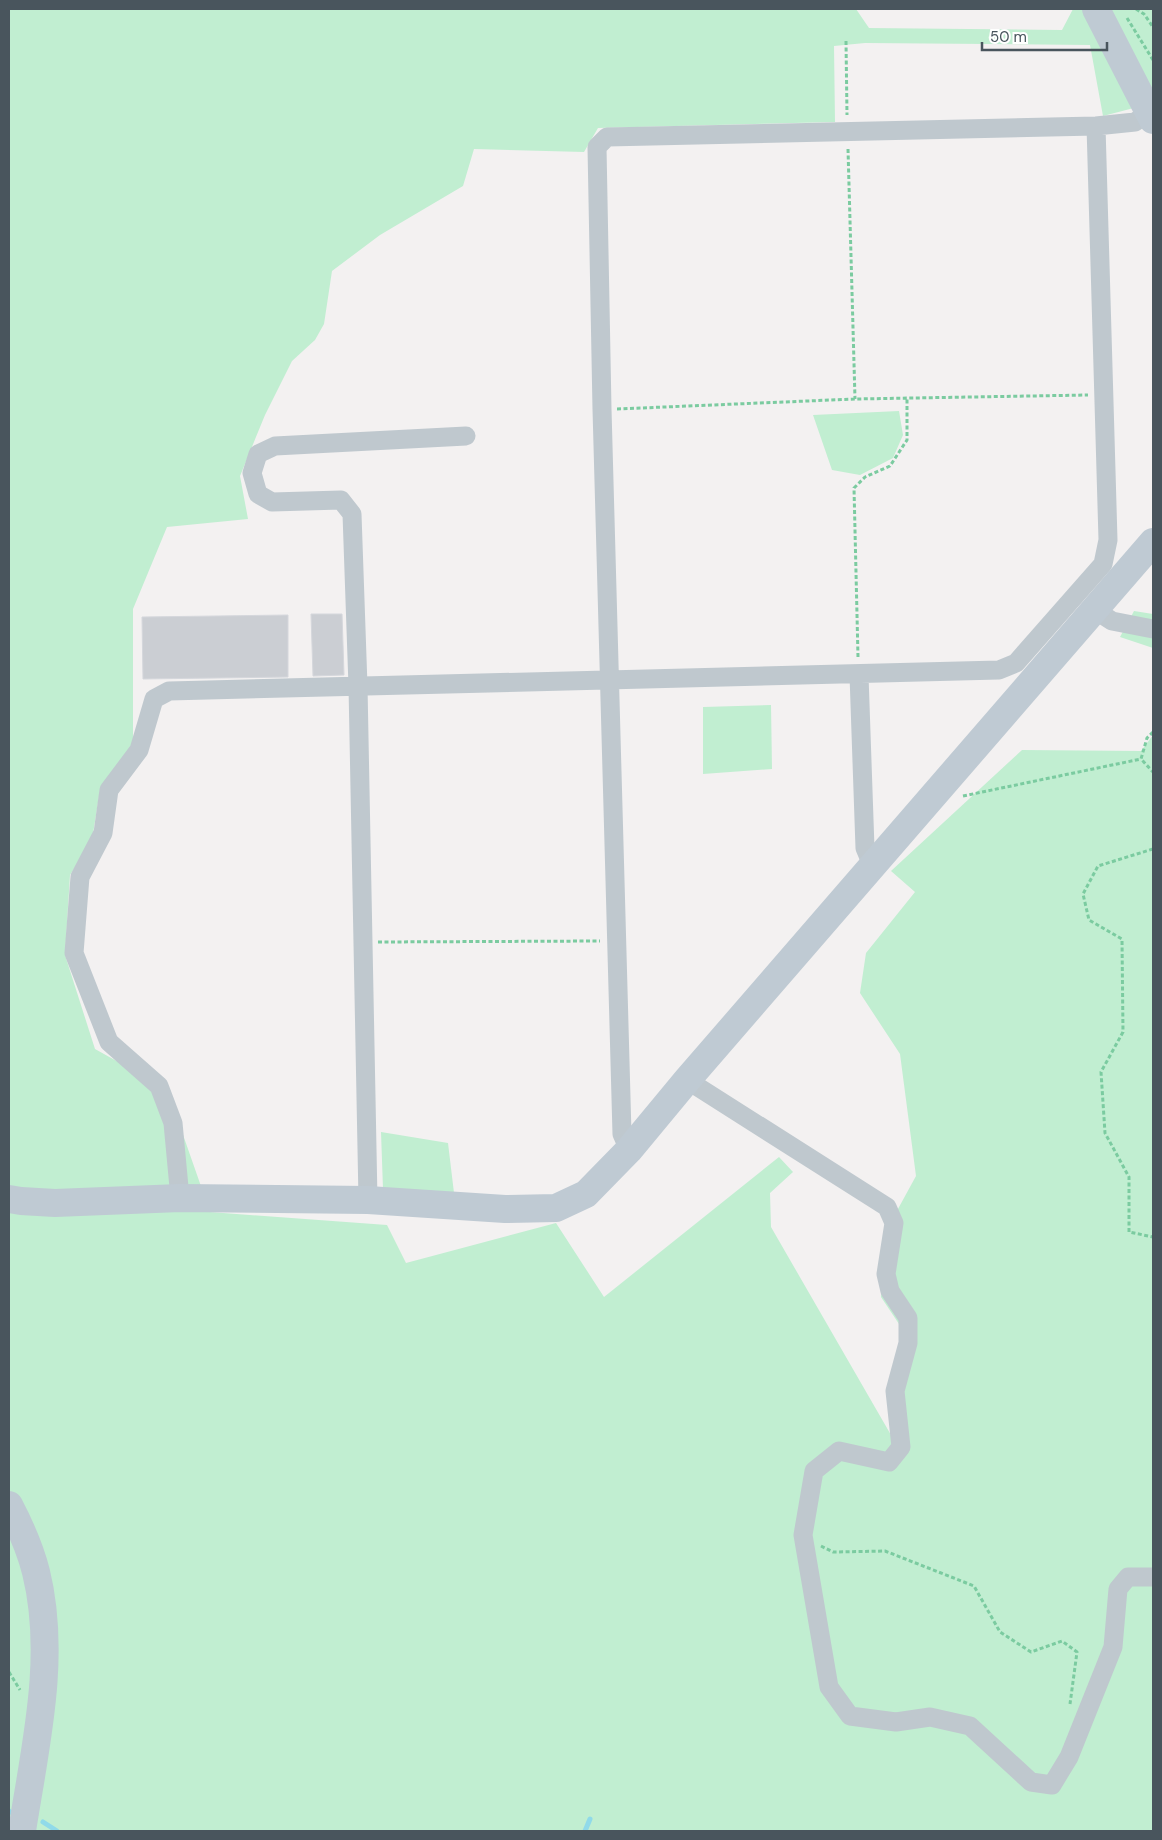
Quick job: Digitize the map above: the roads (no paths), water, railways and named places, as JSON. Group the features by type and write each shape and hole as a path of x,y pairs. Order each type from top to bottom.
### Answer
{"street":[{"path":"628,1150 622,1134 596,147 607,137 1096,126 1135,122 1151,116 1096,9"},
{"path":"180,1198 173,1123 159,1086 109,1042 74,953 80,877 103,833 109,790 139,750 154,699 169,691 609,679 859,675 999,670 1016,663 1103,564 1108,540 1096,126"},
{"path":"368,1200 358,686 352,514 341,500 272,502 258,494 252,473 258,454 275,446 466,436"},
{"path":"9,1199 20,1202 55,1203 180,1198 368,1200 505,1209 556,1208 586,1194 628,1150 1153,542"},
{"path":"1095,610 1112,621 1153,629"},
{"path":"859,675 865,848 873,867"},
{"path":"687,1080 887,1207 894,1223 886,1274 890,1291 908,1318 908,1343 895,1391 901,1447 889,1462 839,1451 814,1471 803,1535 829,1686 850,1716 896,1722 930,1717 970,1726 1031,1782 1052,1785 1069,1757 1113,1647 1118,1588 1128,1577 1153,1577"},
{"path":"9,1505 22,1530 36,1572 42,1609 45,1658 39,1718 22,1831"}],"waterway":[{"path":"585,1831 590,1819"},
{"path":"43,1822 57,1831"}]}
